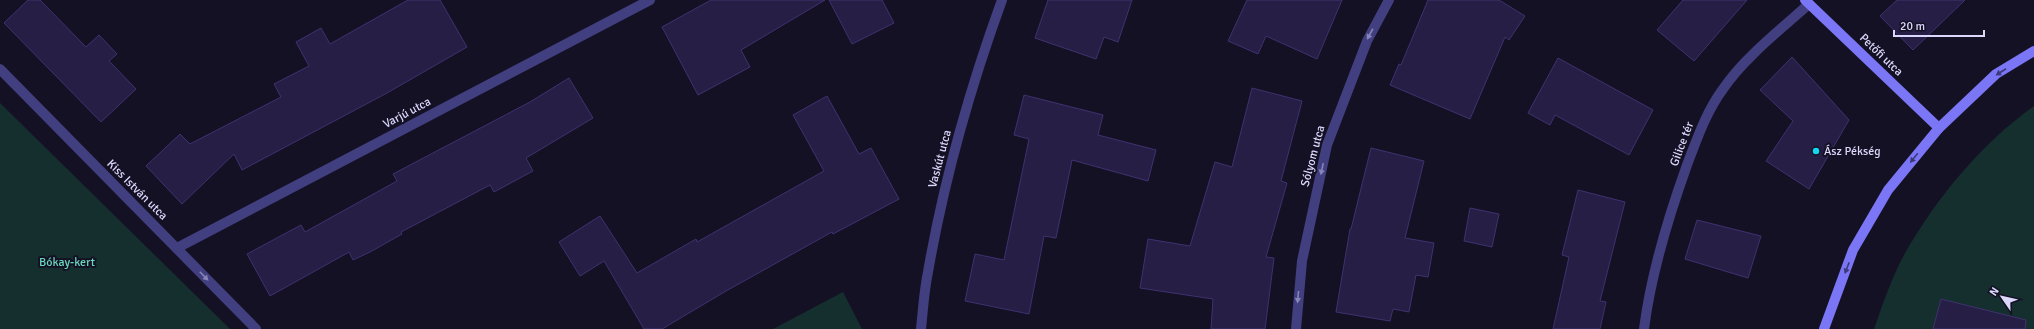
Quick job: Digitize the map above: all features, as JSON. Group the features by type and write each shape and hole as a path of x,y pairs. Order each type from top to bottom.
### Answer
{"main road":[{"name":"Petőfi utca","path":"1807,2 1939,128"},
{"path":"1824,329 1854,250 1888,190 1939,128 1996,74 2034,51"}],"street":[{"name":"Varjú utca","path":"177,248 650,0"},
{"name":"Vaskút utca","path":"921,329 927,273 941,206 962,126 1002,0"},
{"name":"Sólyom utca","path":"1296,329 1302,261 1327,145 1367,41 1389,0"},
{"name":"Gilice tér","path":"1644,329 1648,303 1671,210 1702,126 1723,88 1755,53 1807,2"},
{"name":"Kiss István utca","path":"0,69 256,329"}],"green space":[{"name":"Bókay-kert","path":"0,103 230,329 0,329"},
{"path":"2034,106 2034,329 1874,329 1900,262 1918,232 1946,191 1996,137"},
{"path":"843,292 862,329 773,329"}],"building":[{"path":"28,0 40,0 86,47 99,35 117,54 109,61 136,89 101,122 4,23"},
{"path":"408,0 440,0 467,47 387,93 242,170 234,154 182,204 146,166 180,134 190,144 281,97 274,84 309,66 296,42 321,28 330,44"},
{"path":"711,0 825,0 741,50 750,67 698,95 662,27"},
{"path":"829,0 882,0 894,23 852,44"},
{"path":"1048,0 1132,0 1118,42 1104,37 1096,59 1035,38"},
{"path":"1247,0 1342,0 1317,59 1266,36 1258,54 1228,41"},
{"path":"1428,0 1499,0 1525,16 1509,40 1505,37 1470,119 1390,85 1399,64 1401,65"},
{"path":"1683,0 1747,0 1694,61 1657,30"},
{"path":"1897,0 1965,0 1913,50 1880,16"},
{"path":"1792,57 1849,120 1809,189 1766,161 1793,121 1760,90"},
{"path":"1558,58 1653,110 1629,155 1555,115 1550,125 1528,113"},
{"path":"569,78 593,118 526,158 533,171 494,192 490,185 401,232 402,234 353,260 349,252 270,296 247,254 301,225 305,232 397,181 393,174 530,102"},
{"path":"1252,88 1302,101 1281,181 1287,183 1266,257 1274,258 1265,329 1211,329 1213,299 1140,288 1148,239 1190,246 1215,162 1232,167"},
{"path":"1024,95 1103,115 1098,135 1156,150 1148,181 1072,160 1056,238 1044,236 1029,314 965,301 975,254 1004,260 1029,139 1014,135"},
{"path":"827,96 859,154 871,148 899,199 833,234 832,232 726,291 662,329 644,329 604,261 580,276 559,242 600,216 637,273 696,239 697,242 824,171 793,115"},
{"path":"1371,148 1424,161 1405,238 1434,243 1428,277 1416,275 1409,312 1393,309 1390,321 1336,312 1350,229"},
{"path":"1578,190 1625,202 1600,301 1606,302 1600,329 1553,329 1569,257 1562,255"},
{"path":"1470,208 1499,214 1492,247 1464,241"},
{"path":"1697,220 1761,236 1748,278 1685,259"},
{"path":"1941,299 2026,320 2025,329 1933,329"}],"place":[{"name":"Ász Pékség","path":"1816,151"}]}
